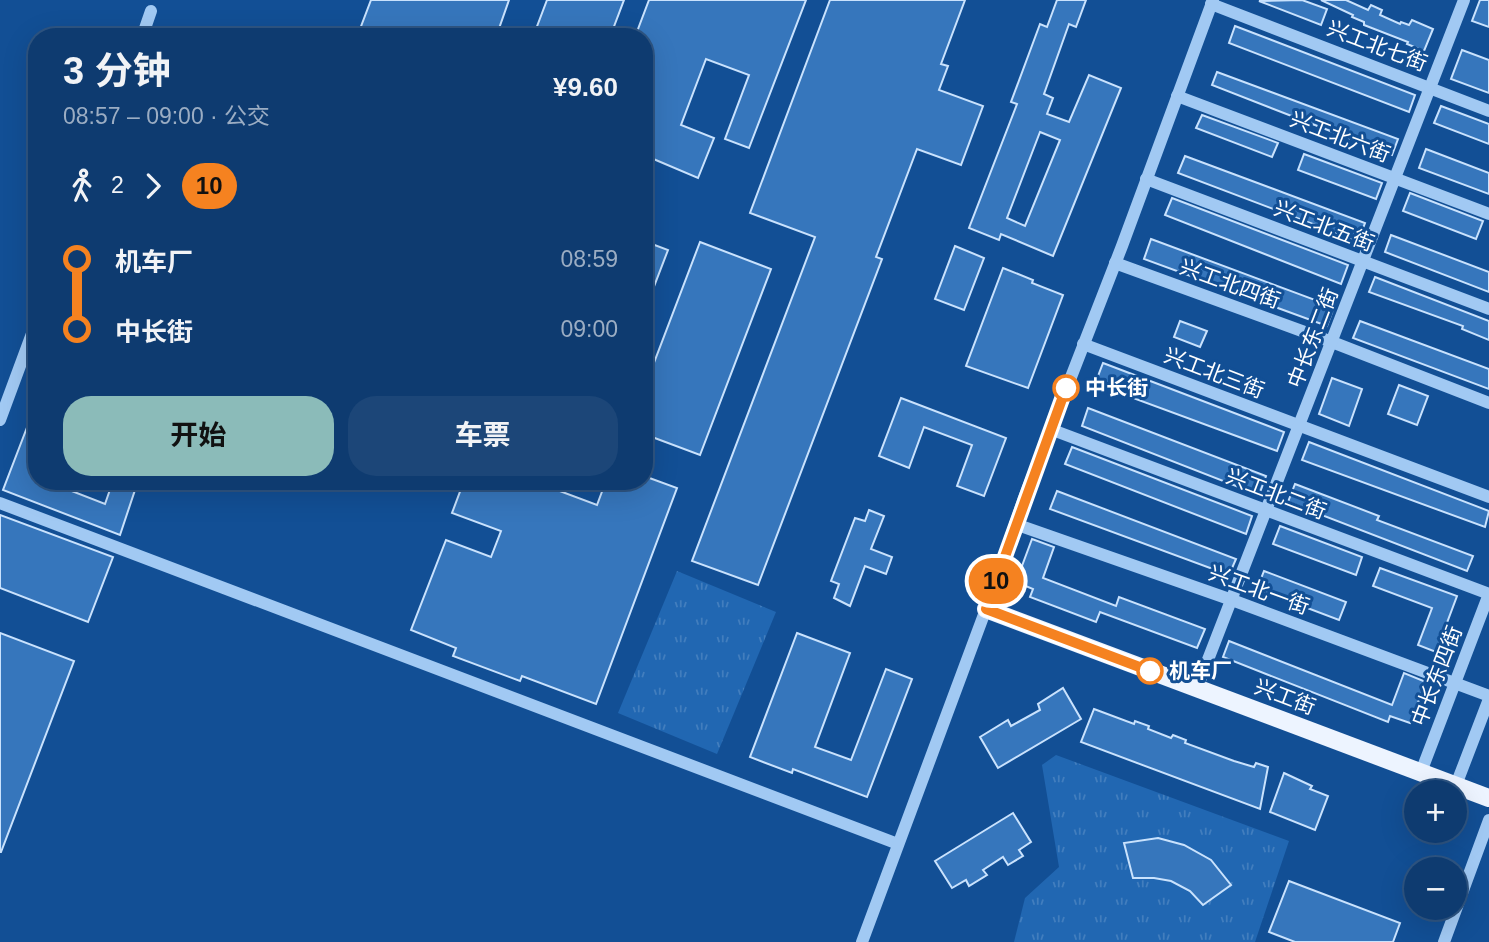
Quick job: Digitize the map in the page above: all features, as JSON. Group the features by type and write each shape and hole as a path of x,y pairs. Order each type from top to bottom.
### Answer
{"main road":[{"name":"兴工街","path":"986,609 1442,780"},
{"name":"兴工街","path":"1467,789 1489,798"}],"street":[{"name":"中长东二街","path":"1197,688 1464,0"},
{"name":"兴工北七街","path":"1212,2 1489,111"},
{"path":"862,942 1050,429 1212,2"},
{"path":"145,28 151,12"},
{"name":"兴工北六街","path":"1177,96 1489,214"},
{"name":"兴工北五街","path":"1146,179 1489,309"},
{"name":"兴工北四街","path":"1115,263 1489,403"},
{"path":"0,420 28,344"},
{"name":"兴工北三街","path":"1083,344 1489,498"},
{"path":"0,379 13,384"},
{"name":"兴工北二街","path":"1050,429 1489,594"},
{"path":"0,503 898,844"},
{"name":"兴工北一街","path":"1015,524 1232,600 1489,698"},
{"name":"中长东四街","path":"1420,772 1489,594"},
{"path":"1458,780 1489,698"},
{"path":"1444,942 1489,820"}],"green space":[{"path":"677,571 776,612 717,754 618,713"},
{"path":"1056,755 1289,841 1255,942 1014,942 1025,898 1059,867 1042,765"}],"building":[{"path":"371,0 509,0 499,28 360,28"},
{"path":"547,0 624,0 613,28 536,28"},
{"path":"649,0 806,0 749,148 725,139 749,75 706,59 681,125 714,138 698,178 653,159 653,28 638,28"},
{"path":"830,0 965,0 941,64 948,66 939,90 983,106 961,165 917,149 876,257 882,259 758,585 692,561 815,237 750,213"},
{"path":"1057,0 1086,0 1076,27 1069,24 1044,94 1053,98 1047,114 1069,122 1089,75 1121,88 1053,256 1001,234 999,240 969,228 1017,104 1011,102 1040,24 1047,27","holes":["1040,132 1060,140 1025,226 1007,218"]},
{"path":"1302,0 1327,9 1321,25 1259,1"},
{"path":"1321,0 1346,0 1368,10 1371,5 1382,10 1380,15 1400,24 1409,25 1412,20 1433,29 1424,51 1364,25 1364,22 1352,17 1353,15"},
{"path":"1480,0 1489,0 1489,27 1472,21"},
{"path":"1235,26 1415,95 1409,112 1229,43"},
{"path":"1462,50 1489,60 1489,93 1451,79"},
{"path":"1217,72 1398,139 1392,155 1212,85"},
{"path":"1441,106 1489,124 1489,144 1434,123"},
{"path":"1202,115 1278,143 1272,157 1196,128"},
{"path":"1426,149 1489,173 1489,194 1419,168"},
{"path":"1304,154 1382,183 1376,199 1298,170"},
{"path":"1185,156 1365,223 1358,241 1178,173"},
{"path":"1410,193 1483,221 1476,239 1403,211"},
{"path":"1172,198 1348,265 1341,284 1165,215"},
{"path":"1391,235 1489,272 1489,292 1385,252"},
{"path":"1151,239 1334,307 1327,326 1144,259"},
{"path":"700,242 771,269 700,455 653,437 653,365"},
{"path":"653,244 668,250 653,289"},
{"path":"955,246 984,258 964,310 935,299"},
{"path":"1003,268 1063,295 1028,388 966,366"},
{"path":"1375,277 1489,321 1489,340 1462,329 1463,326 1369,292"},
{"path":"1180,321 1207,331 1200,347 1174,337"},
{"path":"1360,321 1489,369 1489,389 1353,338"},
{"path":"1103,363 1284,432 1277,451 1095,384"},
{"path":"1332,378 1362,389 1349,426 1319,414"},
{"path":"1399,385 1428,396 1417,425 1388,414"},
{"path":"901,398 1006,438 984,496 957,486 972,445 924,427 909,468 879,456"},
{"path":"1088,408 1266,476 1259,495 1082,426"},
{"path":"28,425 28,490 69,490 105,504 110,490 135,490 120,535 3,490"},
{"path":"1309,442 1489,511 1485,527 1302,460"},
{"path":"1072,447 1252,516 1246,534 1065,464"},
{"path":"653,479 677,488 596,704 522,676 520,681 453,656 456,648 411,630 446,540 491,557 501,531 452,513 461,490 557,490 597,505 603,490 653,490"},
{"path":"1295,484 1379,516 1377,520 1473,556 1467,571 1288,502"},
{"path":"1057,491 1236,559 1229,575 1050,509"},
{"path":"869,510 884,516 871,549 892,557 886,574 865,566 850,606 834,598 839,584 831,581 855,518 865,521"},
{"path":"0,515 113,557 88,622 0,588"},
{"path":"1280,526 1362,557 1356,575 1273,544"},
{"path":"1032,539 1054,547 1043,578 1116,606 1119,597 1205,629 1197,648 1100,612 1096,622 1030,597 1033,589 1016,582"},
{"path":"1380,568 1457,596 1436,652 1418,645 1432,608 1373,586"},
{"path":"1264,571 1346,602 1339,620 1257,589"},
{"path":"0,633 74,661 1,852 0,852"},
{"path":"797,633 850,653 815,747 851,760 886,669 912,679 867,797 793,769 792,773 750,757"},
{"path":"1229,641 1392,705 1404,673 1426,682 1410,723 1390,716 1388,722 1223,657"},
{"path":"1063,688 1081,719 998,768 980,737 1008,720 1011,726 1040,710 1038,704"},
{"path":"1094,709 1134,724 1135,721 1149,726 1148,729 1171,738 1173,735 1186,740 1185,743 1234,761 1254,767 1256,763 1268,767 1260,809 1081,742"},
{"path":"1284,773 1312,786 1310,789 1328,796 1315,830 1270,812"},
{"path":"1013,813 1031,842 1019,850 1023,856 1008,865 1003,857 983,870 987,875 969,886 966,880 952,888 935,861"},
{"path":"1158,838 1184,845 1211,860 1231,885 1203,905 1190,891 1171,881 1133,878 1124,843"},
{"path":"1289,881 1400,923 1393,942 1295,942 1269,932"}],"bus line":[{"name":"10","path":"1066,388 986,609 1150,671"}],"place":[{"name":"中长街","path":"1066,388"},
{"name":"机车厂","path":"1150,671"}]}
